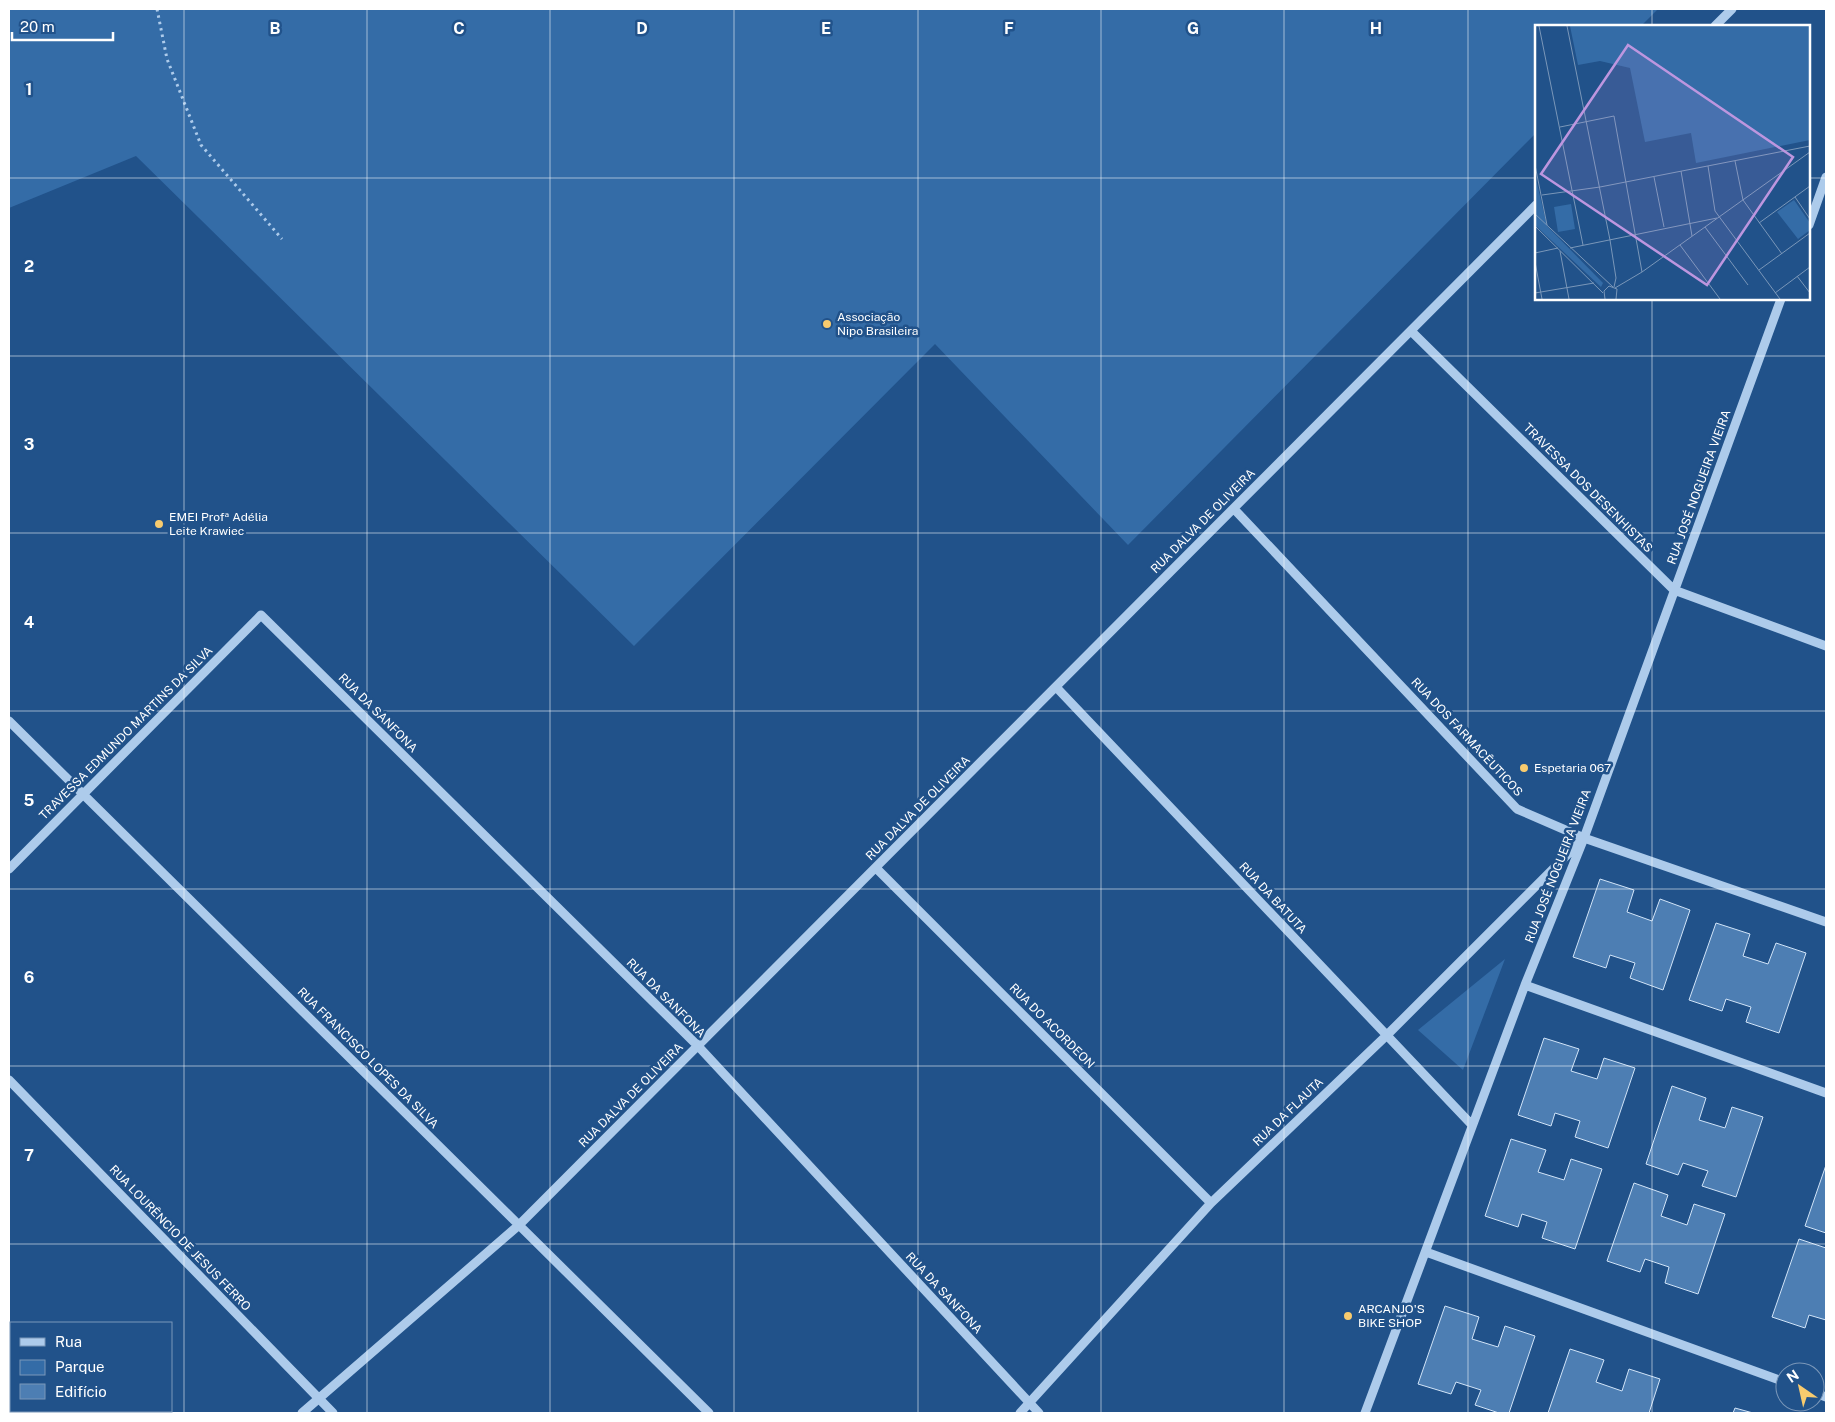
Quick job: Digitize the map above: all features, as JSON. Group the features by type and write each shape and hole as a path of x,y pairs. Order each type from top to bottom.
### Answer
{"street":[{"path":"1716,25 1732,9"},
{"path":"1810,222 1826,177"},
{"name":"RUA DALVA DE OLIVEIRA","path":"302,1413 519,1225 1535,207"},
{"name":"RUA JOSÉ NOGUEIRA VIEIRA","path":"1365,1413 1525,985 1584,838 1781,300"},
{"name":"TRAVESSA DOS DESENHISTAS","path":"1411,331 1674,590 1826,646"},
{"name":"RUA DOS FARMACÊUTICOS","path":"1234,508 1517,809 1584,838 1826,922"},
{"name":"TRAVESSA EDMUNDO MARTINS DA SILVA","path":"9,869 261,615"},
{"name":"RUA DA SANFONA","path":"261,615 698,1046 1039,1413"},
{"name":"RUA DA BATUTA","path":"1056,687 1472,1126"},
{"name":"RUA FRANCISCO LOPES DA SILVA","path":"9,721 709,1413"},
{"name":"RUA DA FLAUTA","path":"1020,1413 1210,1203 1386,1036 1584,838"},
{"name":"RUA DO ACORDEON","path":"876,868 1210,1203"},
{"path":"1525,985 1826,1093"},
{"name":"RUA LOURÊNCIO DE JESUS FERRO","path":"9,1080 333,1413"},
{"path":"1426,1252 1775,1378"}],"path":[{"path":"157,9 167,59 201,145 282,239"}],"green space":[{"name":"Associação Nipo Brasileira","path":"9,9 1658,9 1642,25 1535,25 1535,134 1128,545 935,344 634,646 136,156 9,208"},
{"path":"1505,959 1463,1070 1418,1030"}],"building":[{"path":"1600,879 1634,890 1627,912 1652,921 1660,899 1690,910 1663,990 1630,978 1635,963 1610,955 1606,968 1573,957"},
{"path":"1716,923 1750,934 1743,956 1768,964 1776,943 1806,953 1779,1033 1746,1022 1751,1007 1726,999 1722,1011 1689,1000"},
{"path":"1544,1038 1579,1049 1571,1071 1597,1079 1604,1058 1635,1068 1608,1148 1575,1137 1580,1121 1555,1113 1551,1126 1518,1115"},
{"path":"1672,1086 1706,1098 1699,1120 1725,1128 1732,1107 1763,1117 1736,1197 1702,1186 1708,1171 1683,1163 1678,1175 1646,1164"},
{"path":"1511,1139 1546,1150 1538,1172 1564,1180 1571,1159 1602,1169 1575,1249 1542,1238 1547,1222 1522,1214 1518,1227 1485,1216"},
{"path":"1826,1165 1826,1233 1805,1226"},
{"path":"1634,1183 1668,1195 1661,1216 1687,1225 1694,1204 1725,1214 1698,1294 1665,1283 1669,1267 1645,1259 1640,1272 1607,1261"},
{"path":"1799,1239 1826,1248 1826,1320 1809,1315 1805,1328 1772,1317"},
{"path":"1445,1306 1479,1317 1472,1339 1498,1347 1505,1326 1535,1336 1509,1413 1499,1413 1475,1405 1481,1390 1456,1382 1451,1394 1418,1384"},
{"path":"1570,1349 1604,1360 1596,1382 1622,1391 1629,1369 1660,1379 1649,1413 1548,1413"},
{"path":"1735,1408 1753,1413 1733,1413"}],"place":[{"name":"Associação Nipo Brasileira","path":"827,324"},
{"name":"EMEI Profª Adélia Leite Krawiec","path":"159,524"},
{"name":"Espetaria 067","path":"1524,768"},
{"name":"ARCANJO'S BIKE SHOP","path":"1348,1316"}]}
